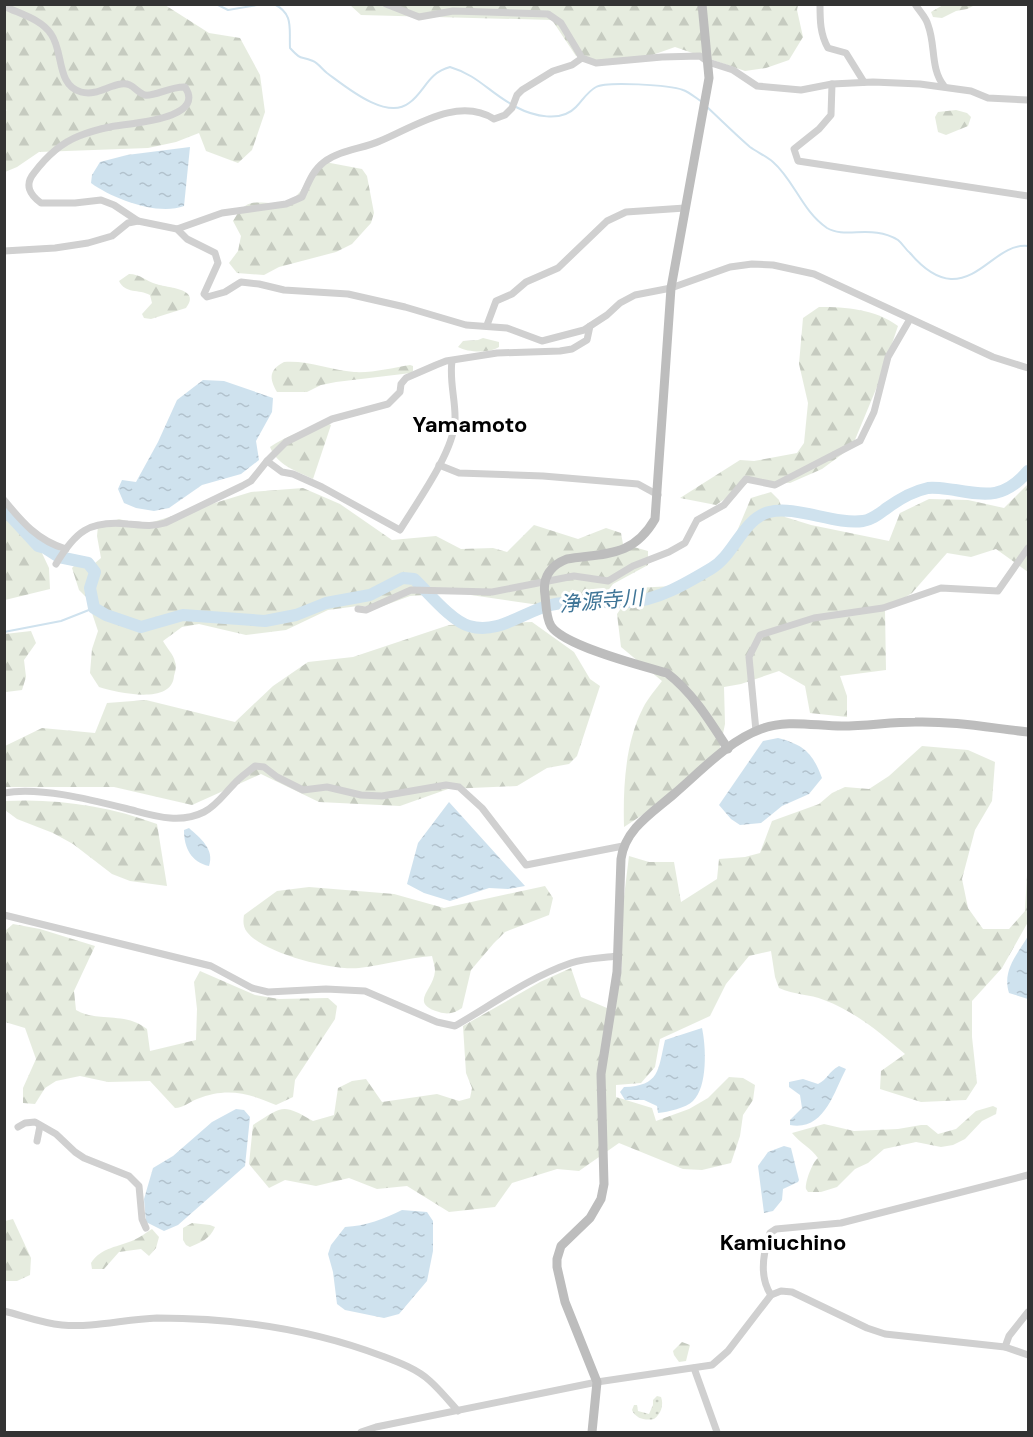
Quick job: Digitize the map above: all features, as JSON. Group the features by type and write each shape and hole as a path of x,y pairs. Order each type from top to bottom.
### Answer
{"street":[{"path":"386,4 419,17 453,11 548,14 561,22 582,58 596,63 699,56 708,62 732,70 757,86 801,90 832,84 864,82 944,87 971,91 988,98 1028,98"},
{"path":"702,4 709,78 670,288 655,519 640,540 618,552 561,561 546,576 544,586 549,624 554,630 570,640 667,673 702,709 728,749"},
{"path":"820,4 819,25 828,48 846,54 864,82"},
{"path":"915,4 929,27 934,65 944,87"},
{"path":"4,6 43,25 51,32 57,44 65,79 74,89 98,93 123,83 131,84 143,94 150,95 175,86 184,87 189,94 189,102 184,109 168,116 95,131 61,145 31,176 28,185 30,193 41,203 101,200 138,220 177,228 222,213 286,204 302,197 314,171 334,155 378,142 430,118 467,110 480,112 494,119 505,115 512,108 517,95 522,90 553,71 572,65 582,58"},
{"path":"832,84 831,115 819,129 794,149 798,161 1029,196"},
{"path":"488,325 496,301 512,294 526,282 558,268 607,221 626,212 685,208"},
{"path":"4,251 55,249 88,243 112,236 128,223 138,220"},
{"path":"177,228 187,239 215,253 216,269 204,294 207,297 225,292 242,282 284,290 348,294 405,307 466,325 488,325 516,330 542,341 584,330 608,315 620,303 635,296 670,288 730,267 752,264 773,265 814,274 993,357 1029,368"},
{"path":"358,609 366,610 411,590 492,592 544,586 574,576 608,581 633,566 669,552 685,543 697,520 724,505 746,479 775,485 860,441 874,412 888,357 910,319"},
{"path":"56,564 74,537 96,525 124,523 153,526 165,524 251,481 267,460 286,442 332,420 388,404 400,392 401,384 406,378 436,365 496,353 572,349 587,340 590,326"},
{"path":"267,460 282,472 293,474 322,487 400,530 453,437 455,421 450,371 452,361"},
{"path":"439,465 459,473 543,476 638,484 658,495"},
{"path":"4,500 27,528 49,543 66,549"},
{"path":"756,731 749,657 760,635 814,618 883,608 941,588 998,591 1029,548"},
{"path":"592,1432 597,1382 565,1302 557,1259 561,1246 590,1218 601,1199 604,1167 601,1074 615,987 623,846 628,836 644,819 728,749 756,731 783,723 841,726 916,722 1029,732"},
{"path":"4,793 18,790 70,796 164,818 186,817 204,812 255,766 264,767 277,777 303,790 327,787 360,795 382,796 446,785 459,787 482,808 526,865 623,846"},
{"path":"4,915 210,966 252,988 268,992 326,989 365,991 437,1022 455,1026 556,969 573,962 617,956"},
{"path":"4,922 14,917"},
{"path":"18,1127 29,1121 35,1122 63,1140 84,1158 120,1171 135,1181 139,1186 142,1219 146,1228"},
{"path":"37,1141 40,1126"},
{"path":"771,1295 763,1275 765,1247 770,1233 776,1229 841,1223 1029,1175"},
{"path":"361,1432 597,1382 712,1365 721,1359 771,1295 781,1291 792,1292 867,1328 885,1334 1005,1347 1029,1354"},
{"path":"4,1311 25,1318 63,1325 108,1324 158,1318 296,1330 362,1348 405,1365 429,1380 458,1411"},
{"path":"1005,1347 1009,1336 1029,1312"},
{"path":"694,1368 717,1432"}],"green space":[{"path":"5,4 165,5 209,33 240,38 260,75 265,112 252,150 238,163 206,151 199,133 176,142 148,148 39,152 5,172 4,112 7,110 4,109"},
{"path":"350,5 798,5 803,37 789,60 766,68 745,71 675,47 647,57 596,62 576,56 552,20 361,15"},
{"path":"943,5 975,5 942,18 933,17 931,12"},
{"path":"956,110 967,113 971,117 968,126 946,135 938,132 935,117 938,112"},
{"path":"325,162 362,169 367,176 374,213 371,223 352,244 336,252 279,267 264,275 237,273 229,263 238,251 241,236 233,221 240,211 250,204 282,203 295,197 314,168"},
{"path":"129,274 181,290 190,296 190,301 186,308 151,319 144,318 142,314 152,303 150,295 129,290 122,285 119,281"},
{"path":"819,307 870,313 898,326 879,382 852,447 822,469 790,483 752,480 716,505 680,498 740,460 754,461 797,453 804,443 808,403 799,364 803,318"},
{"path":"483,338 499,342 499,347 479,352 458,347 463,341"},
{"path":"284,362 301,362 354,372 410,365 413,366 413,371 336,382 321,385 307,392 277,392 272,375 275,368"},
{"path":"327,423 331,425 313,479 282,463 270,447 298,432"},
{"path":"1028,484 1028,572 996,549 971,557 947,553 912,593 885,610 886,670 840,676 847,696 847,717 810,713 805,686 779,671 741,684 724,687 725,724 719,753 688,785 624,827 626,766 632,736 643,708 662,681 621,647 617,614 635,588 693,585 727,555 751,498 771,492 779,500 785,517 811,525 889,541 900,513 929,499 968,500 1004,508"},
{"path":"303,488 340,504 392,540 436,536 461,549 493,548 507,552 534,525 578,539 606,528 621,533 623,544 648,551 648,565 613,584 603,597 560,608 457,593 410,596 383,606 358,606 328,610 286,630 246,635 199,624 182,627 163,641 176,665 171,685 164,691 143,695 99,687 90,673 92,649 98,631 87,598 79,590 72,568 76,564 89,568 101,558 97,536 98,526 119,519 143,525 251,492"},
{"path":"4,509 26,541 41,551 49,568 50,589 5,600"},
{"path":"532,622 574,652 590,679 600,686 577,756 569,764 547,768 517,786 448,789 400,806 319,802 261,774 192,805 114,787 5,787 5,746 42,728 95,733 107,703 146,700 235,722 273,686 308,662 353,657 449,625"},
{"path":"31,631 36,643 24,660 26,677 22,690 6,692 5,634"},
{"path":"922,746 968,750 995,762 992,801 975,830 962,879 968,908 983,929 1009,929 1025,911 1028,857 1028,922 1002,968 972,1001 972,1037 977,1083 966,1100 921,1102 880,1089 881,1071 905,1054 876,1030 846,1010 819,998 779,988 771,951 749,956 726,984 710,1016 660,1039 655,1067 641,1083 616,1085 616,1097 652,1108 656,1121 689,1109 708,1098 729,1077 743,1078 755,1085 753,1100 743,1115 740,1136 731,1163 702,1170 683,1169 619,1143 579,1171 557,1169 512,1183 495,1207 449,1212 407,1186 377,1189 349,1178 316,1186 285,1180 269,1188 249,1164 253,1125 283,1109 295,1111 313,1121 334,1115 338,1088 352,1081 366,1079 382,1102 437,1094 459,1101 470,1098 472,1088 466,1073 463,1026 540,982 571,968 581,997 614,1011 622,968 621,921 629,856 649,862 674,862 681,902 717,879 719,859 760,853 772,821 819,804 832,793 845,787 869,789 889,776"},
{"path":"5,801 63,802 120,812 157,824 167,886 130,881 112,874 73,844 53,833 17,819 5,810"},
{"path":"545,886 553,898 549,915 505,932 471,970 462,1008 448,1013 442,1013 425,1004 425,995 434,978 432,956 359,968 333,967 299,959 268,947 255,940 247,932 244,924 244,915 277,891 309,887 394,894 444,908"},
{"path":"13,924 40,929 95,946 74,991 76,1010 94,1016 129,1020 138,1024 147,1029 150,1051 196,1040 197,1009 194,982 200,971 255,995 279,999 328,998 337,1006 335,1019 295,1080 293,1097 276,1105 256,1097 228,1092 208,1095 175,1108 150,1081 108,1082 80,1076 56,1081 45,1088 35,1104 23,1103 23,1088 36,1059 25,1028 5,1022 5,931"},
{"path":"993,1106 997,1108 996,1114 982,1121 965,1139 953,1145 941,1147 916,1142 884,1149 868,1163 855,1169 837,1187 821,1192 808,1192 806,1189 809,1173 818,1158 792,1133 824,1124 854,1131 927,1125 938,1134 956,1129 976,1111"},
{"path":"13,1219 31,1258 30,1275 17,1281 5,1281 5,1221"},
{"path":"192,1223 215,1227 208,1237 190,1247 183,1240 183,1228"},
{"path":"152,1229 159,1237 156,1248 149,1256 141,1249 119,1252 104,1269 92,1269 91,1263 100,1254 136,1239"},
{"path":"682,1342 690,1345 686,1361 679,1362 673,1351"},
{"path":"657,1396 661,1397 662,1406 654,1419 647,1420 633,1413 634,1405 637,1405 638,1411 649,1414 653,1400"}],"water":[{"path":"190,147 184,206 162,209 136,204 111,195 91,183 92,175 100,162 127,155"},
{"path":"203,380 224,381 273,398 272,412 256,441 259,460 241,474 202,485 169,508 154,511 124,503 118,489 122,480 136,482 177,400"},
{"path":"778,738 795,744 807,752 822,778 809,794 782,806 761,823 740,825 731,819 719,805 763,741"},
{"path":"449,802 525,886 508,889 489,888 450,901 424,893 407,884 418,843"},
{"path":"189,828 208,849 209,866 193,858 187,848 184,830"},
{"path":"1028,936 1028,999 1009,993 1007,977 1012,963"},
{"path":"702,1028 705,1066 698,1095 693,1101 681,1108 658,1113 657,1106 644,1100 625,1100 620,1092 624,1087 645,1083 655,1074 661,1060 665,1040"},
{"path":"839,1066 846,1069 826,1109 811,1122 790,1125 790,1120 802,1108 800,1095 789,1087 789,1082 803,1079 818,1084"},
{"path":"236,1109 244,1110 250,1117 245,1166 178,1225 164,1231 146,1222 144,1199 153,1168 173,1156 212,1122"},
{"path":"784,1146 791,1148 799,1180 783,1189 782,1200 773,1211 764,1213 758,1166 768,1152"},
{"path":"402,1210 427,1212 433,1221 433,1251 427,1281 399,1314 384,1318 345,1310 337,1304 328,1254 331,1245 345,1227 375,1222"}],"waterway":[{"path":"216,4 228,10 263,4"},
{"path":"274,4 288,17 290,48 299,57 315,62 344,86 366,100 389,108 400,107 414,99 431,78 450,67 475,79 511,104"},
{"path":"516,107 538,115 563,115 576,107 596,87 612,84 676,88 688,92 702,102"},
{"path":"706,106 750,147 780,169 811,213 827,228 842,232 889,235 898,240 928,270 951,279 972,274 1008,250 1028,246"},
{"name":"浄源寺川","path":"4,509 38,546 59,557 88,563 95,572 90,588 94,608 106,615 141,627 183,615 265,621 296,615 326,603 370,595 403,578 414,579 440,606 462,623 480,628 501,625 541,608 560,603 628,602 661,595 692,580 720,562 745,529 760,516 769,512 791,511 840,520 863,521 873,518 901,499 923,489 995,493 1012,486 1028,471"},
{"path":"4,632 61,621 94,608"}],"district":[{"name":"Yamamoto","path":"470,424"},
{"name":"Kamiuchino","path":"783,1242"}]}
